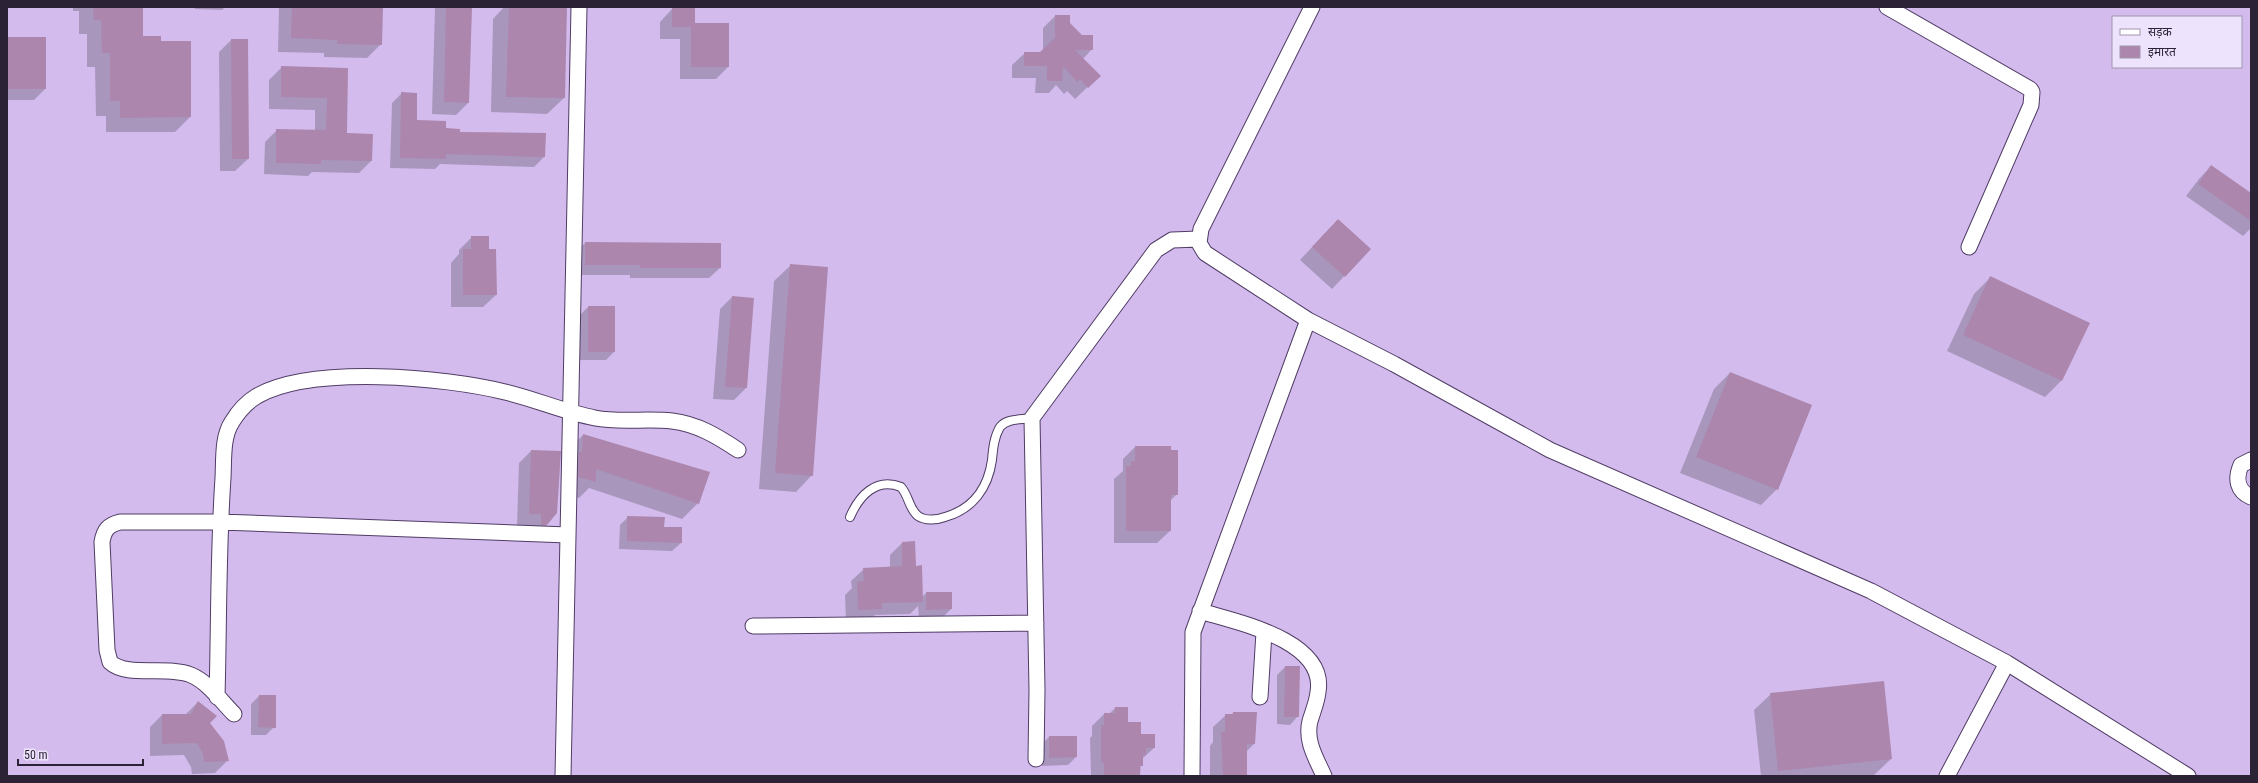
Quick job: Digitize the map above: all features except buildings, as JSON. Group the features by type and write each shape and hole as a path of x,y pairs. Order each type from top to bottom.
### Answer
{"street":[{"path":"563,776 572,413 579,7"},
{"path":"1312,7 1201,229 1199,239 1200,248 1205,253 1308,320 1394,364 1550,450 1871,591 2007,663 2188,776"},
{"path":"1886,7 2030,89 2032,92 2031,105 1968,247"},
{"path":"1036,760 1036,624 1032,418 1156,250 1172,240 1199,239"},
{"path":"1192,776 1193,632 1308,320"},
{"path":"218,697 220,522 226,438 230,425 240,410 255,397 282,387 321,379 388,378 455,382 506,392 572,413 610,420 670,421 684,423 704,429 738,450"},
{"path":"2251,460 2241,465 2237,479 2239,488 2251,497"},
{"path":"234,714 198,678 189,674 173,671 120,669 110,662 107,650 102,542 107,528 120,522 220,522 568,535"},
{"path":"1200,611 1264,632 1296,646 1312,661 1318,677 1319,690 1310,722 1309,735 1311,749 1324,776"},
{"path":"753,626 1036,624"},
{"path":"1260,697 1264,632"},
{"path":"1947,776 2007,663"}],"lane":[{"path":"850,517 862,495 871,489 887,484 901,487 912,510 919,517 928,520 941,518 963,510 975,501 985,487 989,478 994,442 1000,428 1010,421 1032,418"}]}
